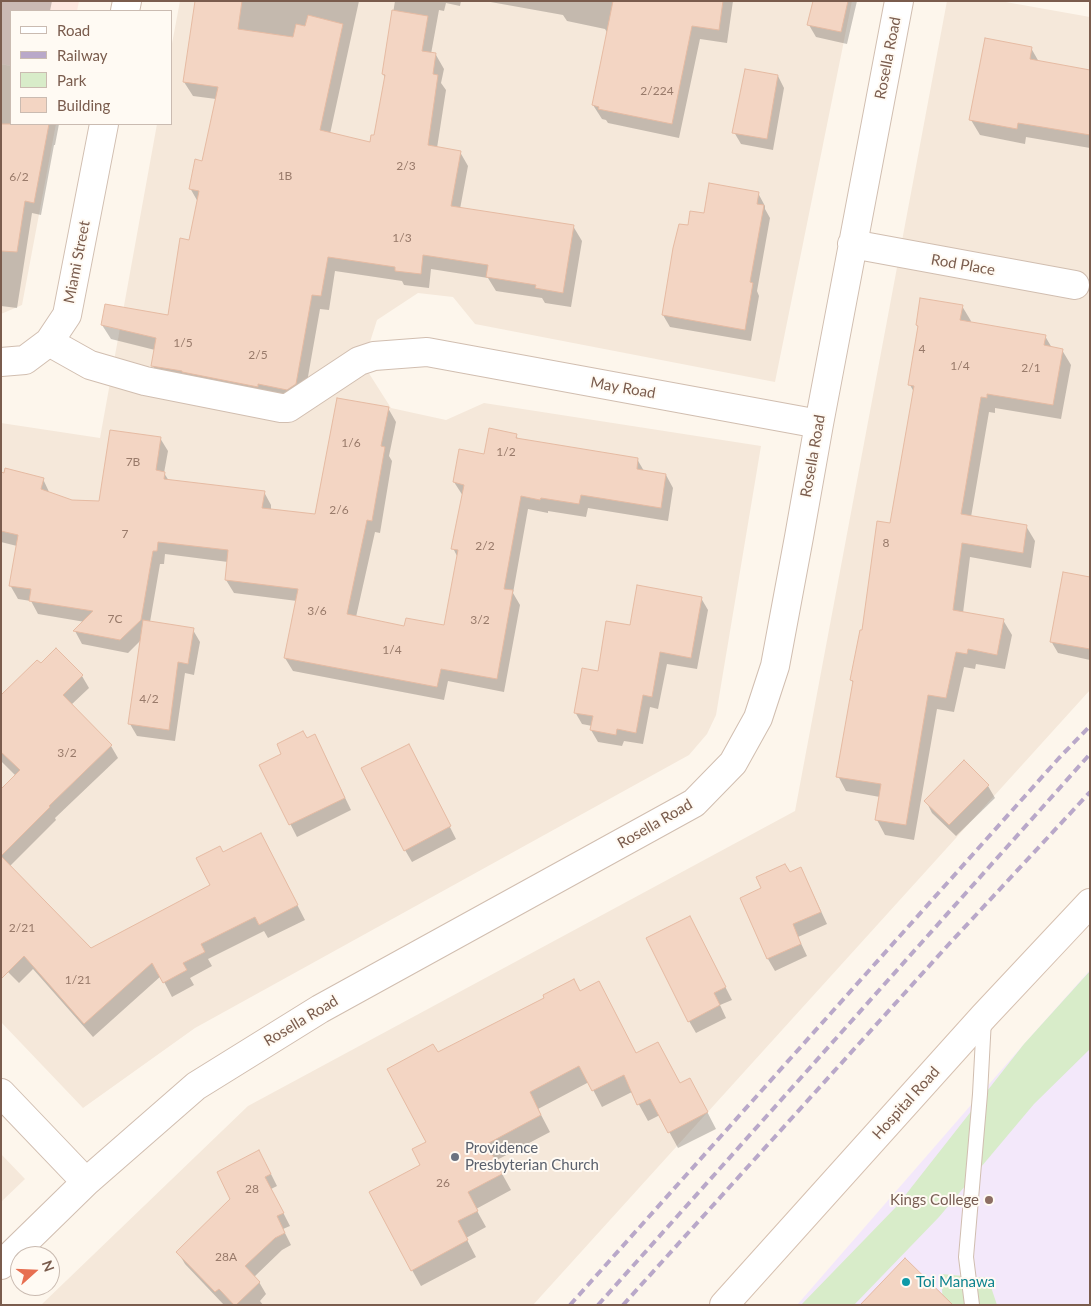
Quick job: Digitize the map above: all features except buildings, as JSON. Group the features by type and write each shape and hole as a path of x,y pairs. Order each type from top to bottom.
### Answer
{"street":[{"name":"Rosella Road","path":"1,1265 86,1182 196,1086 320,1009 694,803 733,763 758,718 775,666 852,244 899,1"},
{"name":"Miami Street","path":"1,362 25,360 49,342 67,315 104,125"},
{"name":"Rod Place","path":"852,244 1074,285"},
{"name":"May Road","path":"49,342 90,366 145,381 281,408 288,408 359,361 374,356 427,352 819,424"},
{"name":"Hospital Road","path":"724,1305 984,1016 1090,903"},
{"path":"1,1092 86,1182"}],"lane":[{"path":"972,1305 966,1257 980,1094 984,1016"}],"shaded area":[{"path":"1,1 79,1 77,10 10,10 10,66 1,64"},
{"path":"180,1 852,1 775,382 475,324 453,297 418,293 377,320 363,364 391,408 446,420 484,403 761,446 716,715 707,734 689,755 195,1028 83,1108 1,1022 1,423 100,438 157,125 172,125 172,44"},
{"path":"947,1 1000,1 1090,17 1090,690 533,1305 41,1305 50,1296 60,1296 60,1287 248,1106 795,811"},
{"path":"1,64 10,66 10,125 56,125 22,305 1,314"},
{"name":"Kings College","path":"1090,970 1090,1305 797,1305 1024,1044"},
{"path":"1,1154 25,1179 1,1202"}],"green space":[{"path":"1090,971 1090,1049 1034,1104 939,1217 854,1305 801,1305 896,1207 1024,1044"},
{"path":"941,1274 988,1278 997,1305 943,1305"}],"railway":[{"path":"570,1305 1059,758 1090,726"},
{"path":"598,1305 1090,754"},
{"path":"623,1305 949,944 1090,792"}],"place":[{"name":"Providence Presbyterian Church","path":"455,1157"},
{"name":"Kings College","path":"989,1200"},
{"name":"Toi Manawa","path":"906,1282"}]}
